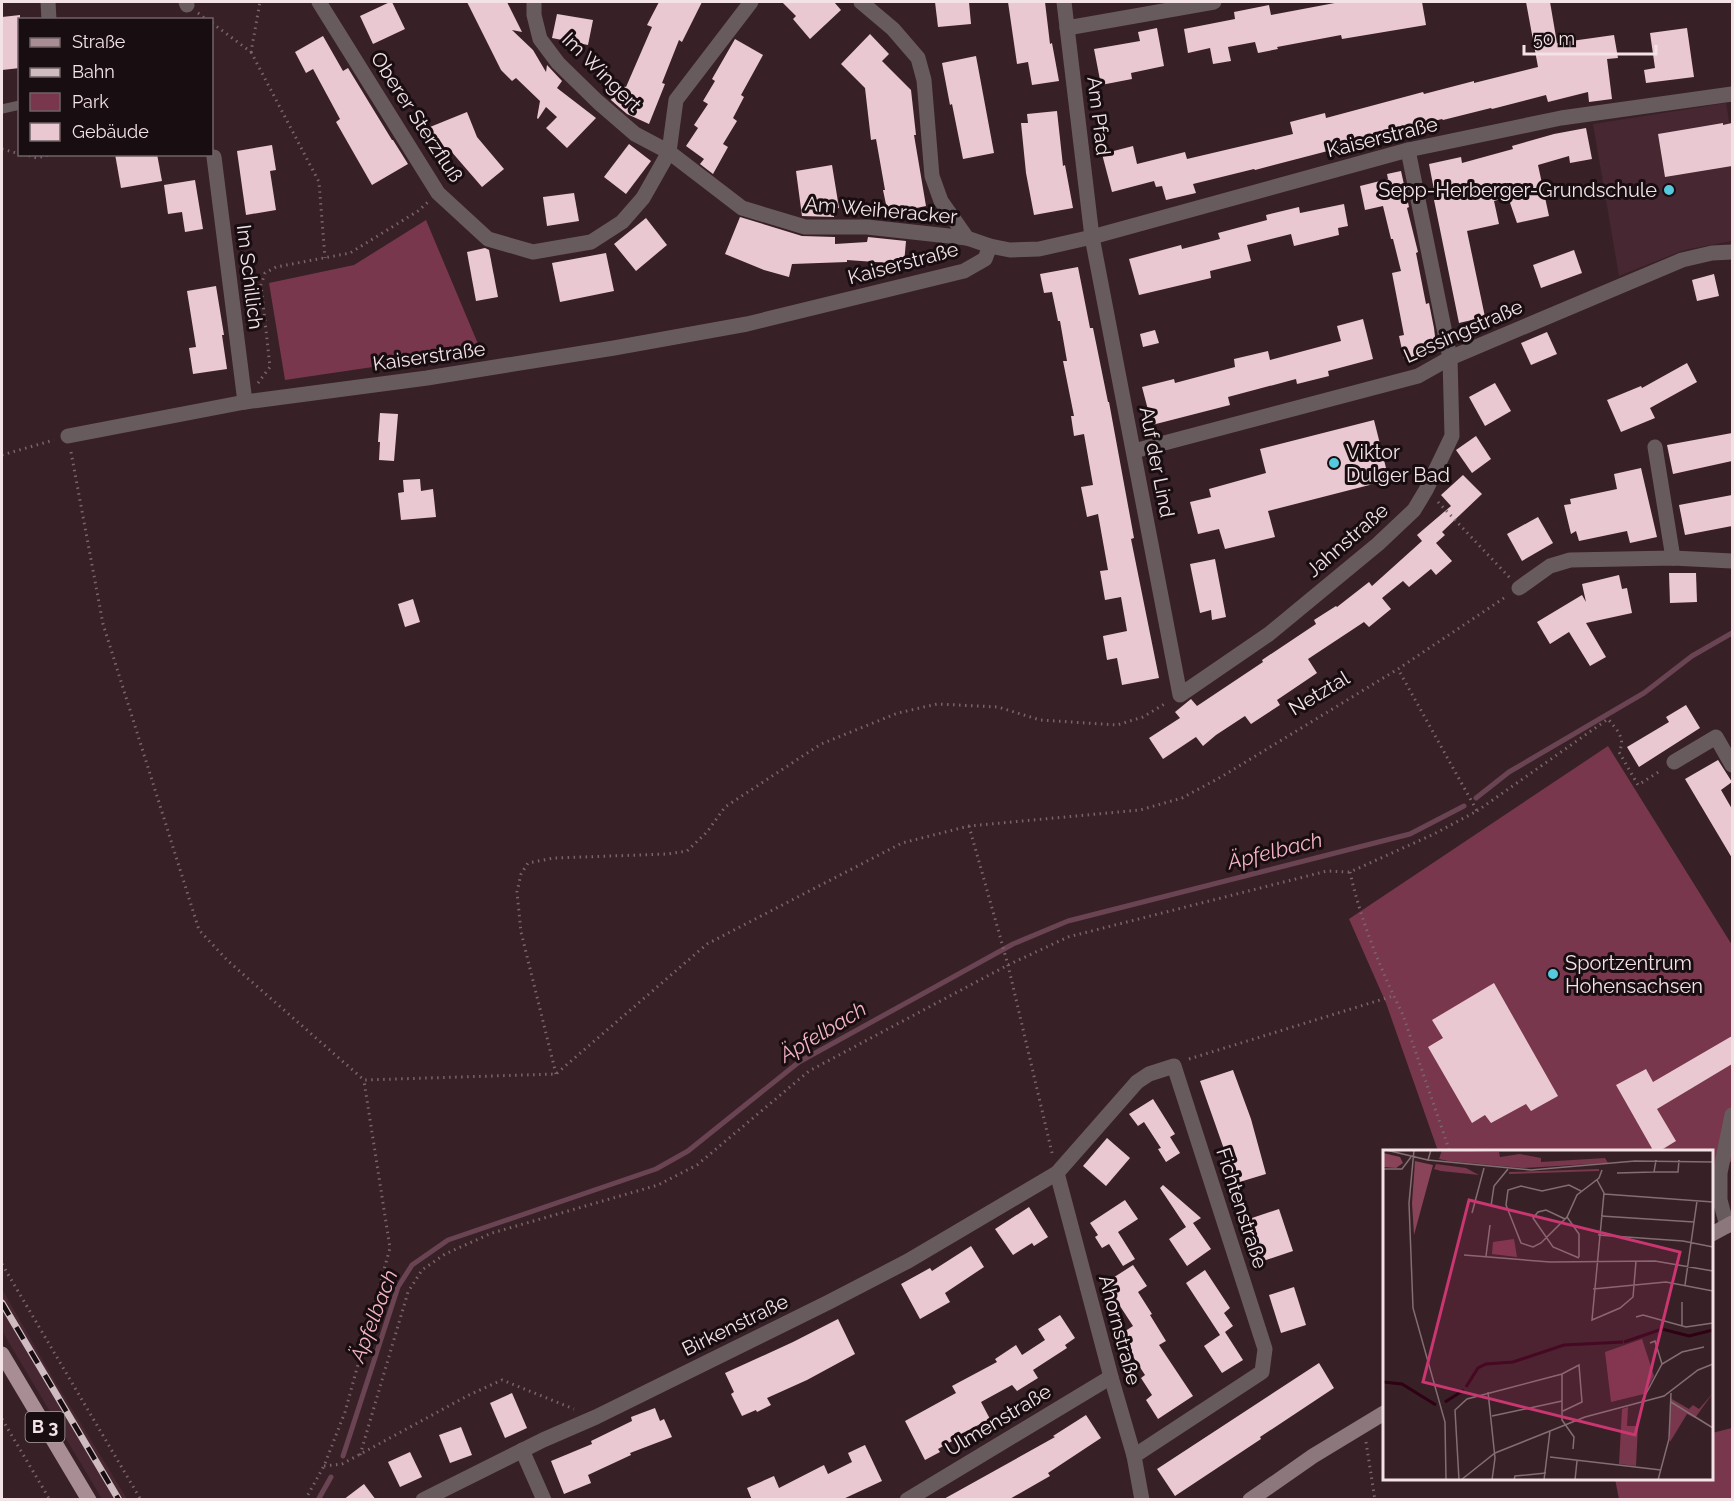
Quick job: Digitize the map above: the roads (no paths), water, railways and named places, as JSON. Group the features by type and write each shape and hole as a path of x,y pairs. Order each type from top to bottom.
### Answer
{"main road":[{"name":"B 3","path":"2,1354 89,1500"}],"street":[{"path":"48,2 49,18"},
{"name":"Oberer Sterzfluß","path":"319,2 438,193 488,239 533,252 591,242 622,222 643,198 669,152 676,100 751,2"},
{"name":"Im Wingert","path":"534,2 534,15 540,39 558,63 635,134 669,152"},
{"name":"Am Weiheracker","path":"861,2 894,29 918,58 924,80 932,176 941,201 967,238"},
{"name":"Am Pfad","path":"1064,2 1092,237"},
{"path":"1067,28 1214,2"},
{"name":"Kaiserstraße","path":"68,436 245,402 427,378 747,324 964,272 985,259 990,246 1010,250 1039,249 1092,237 1408,150 1561,118 1732,94"},
{"name":"Jahnstraße","path":"1180,695 1269,634 1378,544 1414,510 1452,436 1450,358 1408,150"},
{"name":"Am Weiheracker","path":"669,152 742,208 805,227 867,227 967,238 990,246"},
{"name":"Im Schillich","path":"214,157 245,402"},
{"name":"Auf der Lind","path":"1092,237 1180,695"},
{"name":"Lessingstraße","path":"1134,451 1418,376 1450,358 1682,260 1712,253 1732,252"},
{"path":"1655,447 1673,558"},
{"path":"1519,588 1550,566 1570,560 1673,558 1732,561"},
{"path":"1674,762 1716,737 1732,765"},
{"name":"Fichtenstraße","path":"1057,1173 1137,1082 1149,1074 1174,1066 1265,1349 1262,1372 1134,1456"},
{"path":"1713,1233 1730,1224 1720,1200 1720,1173 1732,1115"},
{"name":"Ahornstraße","path":"1057,1173 1134,1456 1142,1500"},
{"name":"Birkenstraße","path":"423,1500 522,1450 596,1418 829,1302 908,1261 1057,1173"},
{"name":"Ulmenstraße","path":"907,1500 1111,1377"},
{"path":"1250,1500 1313,1456 1383,1414"},
{"path":"522,1450 544,1500"}],"lane":[{"path":"2,109 18,105"}],"waterway":[{"name":"Äpfelbach","path":"1476,798 1509,772 1644,693 1692,656 1732,633"},
{"name":"Äpfelbach","path":"343,1456 398,1287 412,1265 448,1240 656,1169 688,1151 799,1062 1013,944 1068,921 1410,834 1464,806"},
{"name":"Äpfelbach","path":"318,1500 331,1477"}],"railway":[{"path":"2,1303 119,1500"}],"place":[{"name":"Sepp-Herberger-Grundschule","path":"1669,190"},
{"name":"Viktor Dulger Bad","path":"1334,463"},
{"name":"Sportzentrum Hohensachsen","path":"1553,974"}]}
